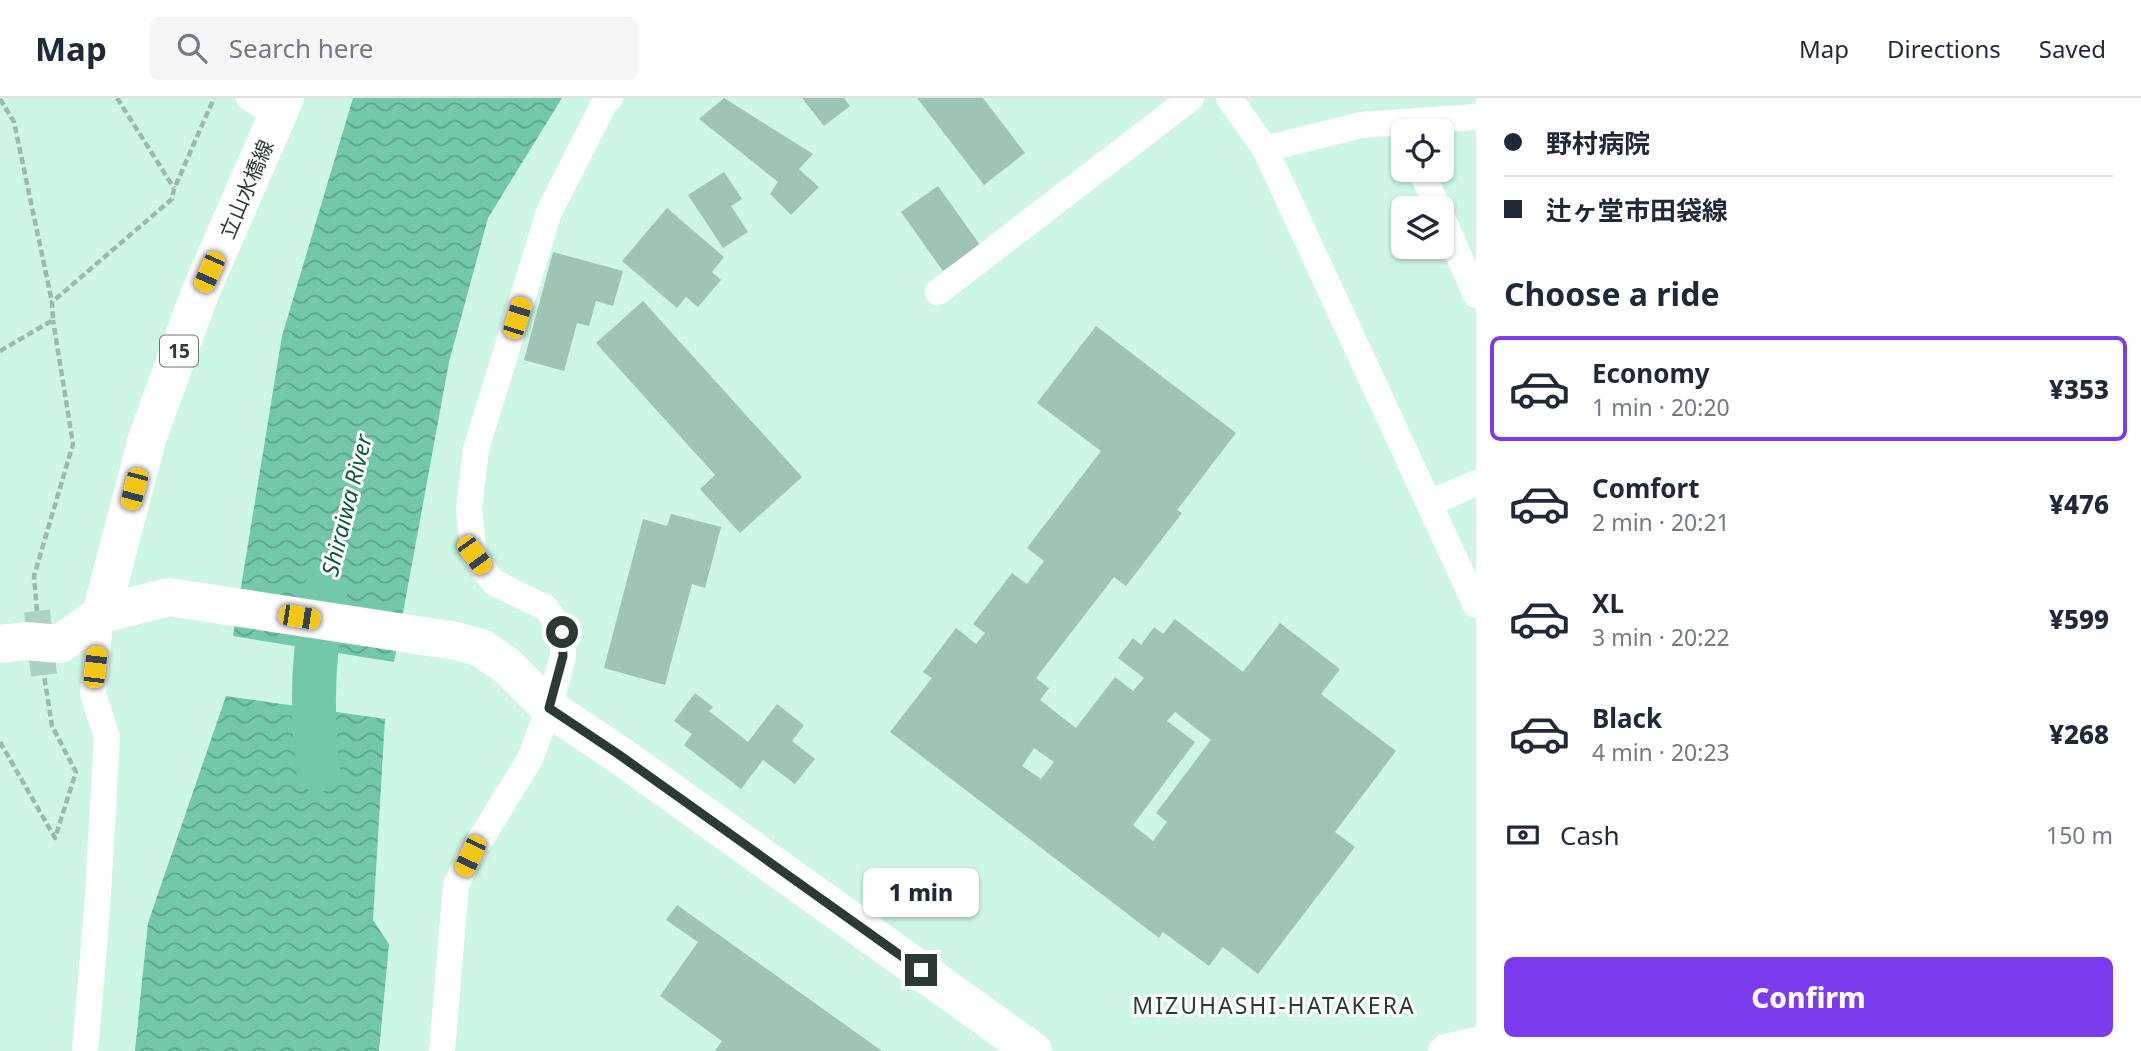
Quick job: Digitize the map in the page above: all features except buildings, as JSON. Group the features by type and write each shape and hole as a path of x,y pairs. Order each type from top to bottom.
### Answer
{"main road":[{"name":"立山水橋線","path":"101,614 147,439 270,104"},
{"path":"0,644 26,641 60,644 101,614 169,597 456,641 481,648 506,665 549,708 685,801 1033,1051"}],"street":[{"path":"442,1051 456,885 470,856 530,759 549,708 563,656 562,632 546,608 493,582 474,555 469,509 477,449 550,212 606,100 610,98"},
{"path":"938,292 1191,98"},
{"path":"1229,98 1265,149 1476,606"},
{"path":"1418,119 1440,108 1476,117"},
{"path":"1265,149 1361,125 1391,126"},
{"path":"1454,245 1476,295"},
{"path":"1430,503 1476,483"},
{"path":"86,1051 107,737 93,694 101,614"},
{"path":"1441,1051 1445,1047 1476,1040"}],"path":[{"path":"117,98 174,189"},
{"path":"52,302 172,199 214,98"},
{"path":"0,99 14,122 52,302 73,444 34,576 37,611"},
{"path":"0,351 53,320"},
{"path":"0,742 55,838 76,772 52,726 44,675"}],"water":[{"path":"353,98 562,98 488,218 449,362 394,662 233,636 282,336"},
{"path":"226,696 385,719 373,920 389,944 379,1051 135,1051 148,923"}],"waterway":[{"name":"Shiraiwa River","path":"318,770 314,681 325,592"}],"tunnel":[{"path":"37,611 44,675"}],"district":[{"name":"MIZUHASHI-HATAKERA","path":"1274,1005"}],"route":[{"path":"562,632 563,656 549,708 618,754 921,970"}]}
